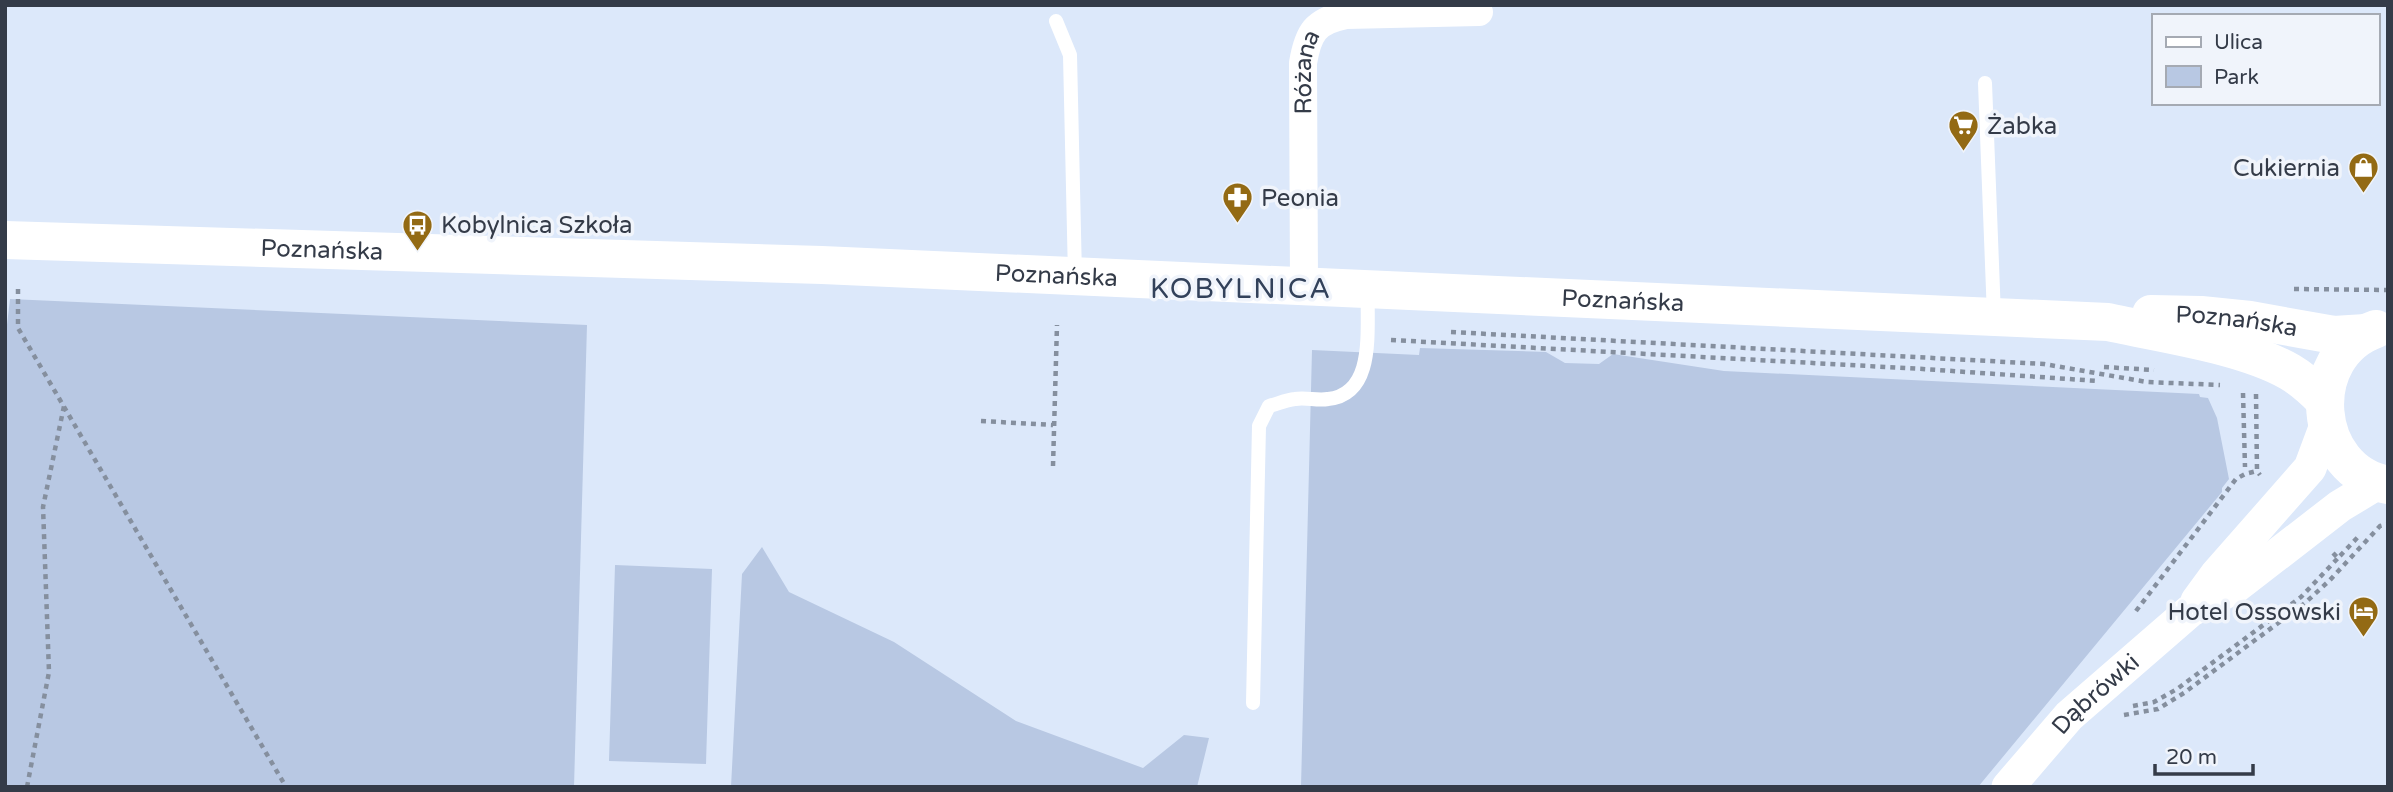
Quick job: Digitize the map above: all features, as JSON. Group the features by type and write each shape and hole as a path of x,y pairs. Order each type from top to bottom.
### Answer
{"main road":[{"name":"Poznańska","path":"5,240 724,262 2108,323 2206,344 2259,359 2288,371 2324,412"},
{"name":"Poznańska","path":"2108,323 2147,314 2201,315 2269,323 2334,335 2377,329"},
{"path":"2377,329 2345,349 2330,372 2324,412 2337,450 2355,470 2383,484"}],"street":[{"name":"Różana","path":"1304,286 1303,63 1313,30 1329,18 1346,15 1479,12"},
{"name":"Dąbrówki","path":"2008,787 2069,716 2190,611 2216,575 2310,468 2324,412"},
{"name":"Dąbrówki","path":"2190,611 2234,588 2340,506 2383,484"}],"lane":[{"path":"1056,21 1070,55 1075,276"},
{"path":"1985,83 1994,318"},
{"path":"1253,703 1259,426 1269,406 1295,399 1326,400 1343,396 1358,384 1365,367 1368,289"}],"path":[{"path":"19,289 19,328 286,787"},
{"path":"2288,289 2388,290"},
{"path":"1054,466 1057,325"},
{"path":"1394,329 1387,340 2098,381"},
{"path":"1450,332 2044,364 2147,382 2228,386"},
{"path":"2256,386 2258,471 2266,482"},
{"path":"2243,393 2245,467"},
{"path":"27,787 49,672 43,507 64,405"},
{"path":"981,421 1053,425"},
{"path":"2128,621 2236,479 2258,471"},
{"path":"2117,720 2127,712 2141,713 2158,709 2185,693 2305,603 2381,526 2388,524"},
{"path":"2120,713 2126,706 2154,702 2176,690 2301,597 2338,558"}],"green space":[{"path":"10,299 587,325 574,787 5,787 5,342"},
{"path":"1420,348 1546,352 1565,363 1599,364 1613,354 1724,371 2199,394 2200,397 2208,398 2217,418 2229,479 2222,492 1978,787 1301,787 1312,350 1419,355"},
{"path":"762,547 789,592 894,642 1016,721 1143,768 1184,735 1209,738 1197,787 731,787 742,574"},
{"path":"615,565 712,569 706,764 609,761"}],"place":[{"name":"Żabka","path":"1964,153"},
{"name":"Cukiernia","path":"2363,195"},
{"name":"Peonia","path":"1238,225"},
{"name":"Kobylnica Szkoła","path":"418,252"},
{"name":"Hotel Ossowski","path":"2364,639"}],"district":[{"name":"KOBYLNICA","path":"1241,289"}]}
